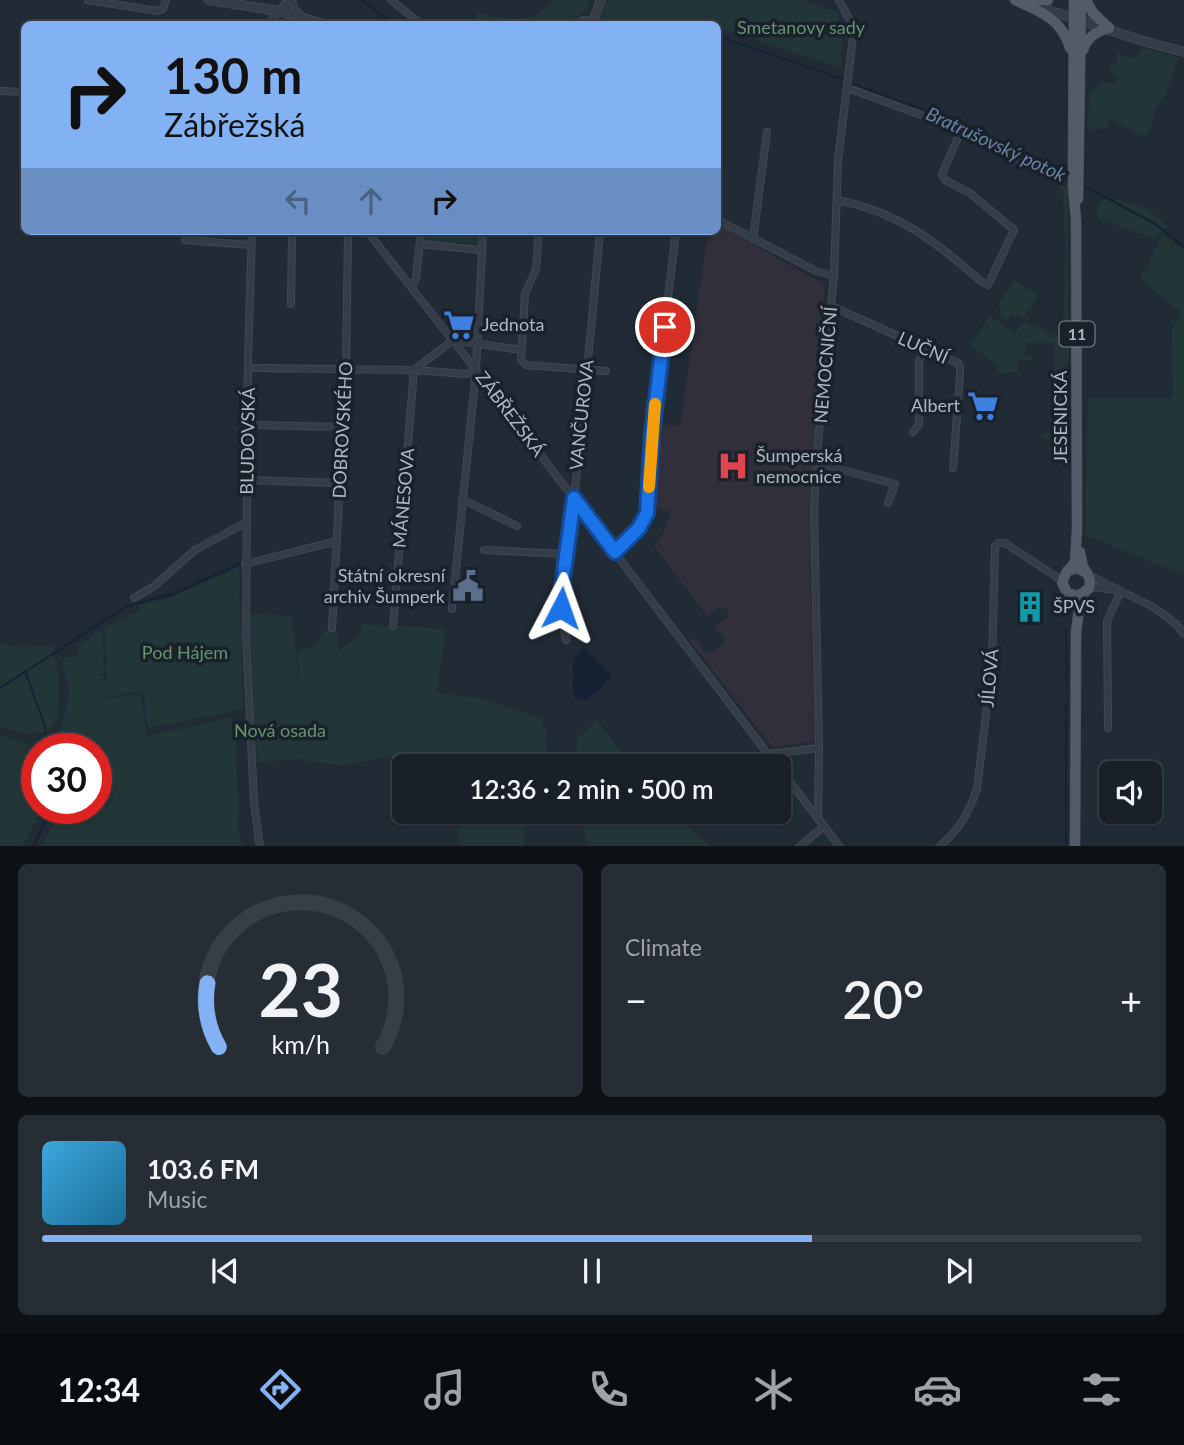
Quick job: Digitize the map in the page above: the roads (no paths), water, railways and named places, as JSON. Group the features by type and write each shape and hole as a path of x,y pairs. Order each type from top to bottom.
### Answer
{"main road":[{"path":"1017,0 1048,0"},
{"path":"1017,0 1044,13 1057,23 1077,61"},
{"name":"JESENICKÁ","path":"1074,0 1077,19 1077,530 1075,562 1063,576 1064,589 1073,602 1076,632 1075,846"},
{"path":"1083,0 1109,28"},
{"name":"JESENICKÁ","path":"1077,19 1083,0"},
{"path":"1077,61 1090,37 1109,28"},
{"name":"JESENICKÁ","path":"1076,632 1080,602 1090,585 1088,574 1082,565 1077,530"},
{"path":"1070,569 1081,569 1088,574"},
{"path":"1064,589 1076,596 1085,593"}],"street":[{"path":"88,0 158,10 163,9 166,0"},
{"path":"209,0 278,10 316,21"},
{"path":"269,21 290,0 294,9 307,18"},
{"path":"391,0 417,21"},
{"path":"593,21 601,0"},
{"name":"NEMOCNIČNÍ","path":"818,819 814,511 816,463 834,276 838,160 853,37 852,24 839,0"},
{"path":"1017,0 1184,52"},
{"path":"259,7 266,21"},
{"path":"848,84 961,131 1053,176"},
{"path":"0,90 21,92"},
{"path":"837,200 859,204 926,235 988,285 1014,230 970,193 945,180 942,174 961,131"},
{"path":"753,239 767,132"},
{"path":"721,222 816,271 834,276"},
{"name":"BLUDOVSKÁ","path":"252,235 245,564 252,764 260,846"},
{"path":"291,304 292,235"},
{"name":"DOBROVSKÉHO","path":"332,628 346,369 348,235"},
{"name":"ZÁBŘEŽSKÁ","path":"370,235 477,370 768,754"},
{"path":"412,287 416,278 421,235"},
{"path":"452,609 477,370 476,343 483,235"},
{"path":"539,235 536,269 525,294 521,360 526,365 606,371"},
{"name":"VANČUROVA","path":"566,640 561,593 574,498 600,235"},
{"path":"615,552 639,528 647,513 652,433 676,235"},
{"path":"184,240 251,245"},
{"path":"420,244 481,250"},
{"name":"LUČNÍ","path":"831,306 958,363 960,367 953,468"},
{"path":"414,370 453,340 521,350"},
{"path":"913,432 919,425 919,361 925,349"},
{"path":"248,368 414,370 467,374 477,370"},
{"name":"MÁNESOVA","path":"393,626 414,370"},
{"path":"249,425 343,427"},
{"path":"816,463 895,484 888,503"},
{"path":"247,481 340,483"},
{"path":"462,499 517,526"},
{"path":"134,598 153,587 195,550 247,522"},
{"path":"245,564 337,541"},
{"name":"JÍLOVÁ","path":"939,846 961,825 977,789 992,665 995,546 1005,543 1058,578 1064,589"},
{"path":"484,550 566,554"},
{"name":"JÍLOVÁ","path":"1037,564 1060,572 1070,569"},
{"path":"1088,574 1154,608 1169,618 1184,634"},
{"path":"1085,593 1097,587 1121,591"},
{"path":"1108,728 1107,621 1121,591"},
{"path":"768,754 819,748"},
{"name":"ZÁBŘEŽSKÁ","path":"791,784 840,846"},
{"path":"799,846 824,827"}],"water":[{"path":"584,647 612,675 597,692 584,701 575,698 573,677 576,657"}],"waterway":[{"name":"Bratrušovský potok","path":"362,0 389,21"},
{"name":"Bratrušovský potok","path":"721,37 845,80"},
{"name":"Bratrušovský potok","path":"850,83 958,122 1069,179"},
{"name":"Bratrušovský potok","path":"1084,186 1154,223 1184,247"},
{"path":"0,688 127,606 176,593 243,562"},
{"path":"1066,630 1067,686"},
{"path":"26,673 46,733"},
{"path":"1066,705 1066,846"},
{"path":"33,846 44,824"}],"place":[{"name":"Jednota","path":"459,325"},
{"name":"Albert","path":"983,406"},
{"name":"Šumperská nemocnice","path":"733,466"},
{"name":"Státní okresní archiv Šumperk","path":"468,586"},
{"name":"ŠPVS","path":"1030,607"}],"park label":[{"name":"Smetanovy sady","path":"801,28"},
{"name":"Pod Hájem","path":"185,653"},
{"name":"Nová osada","path":"280,731"}]}
